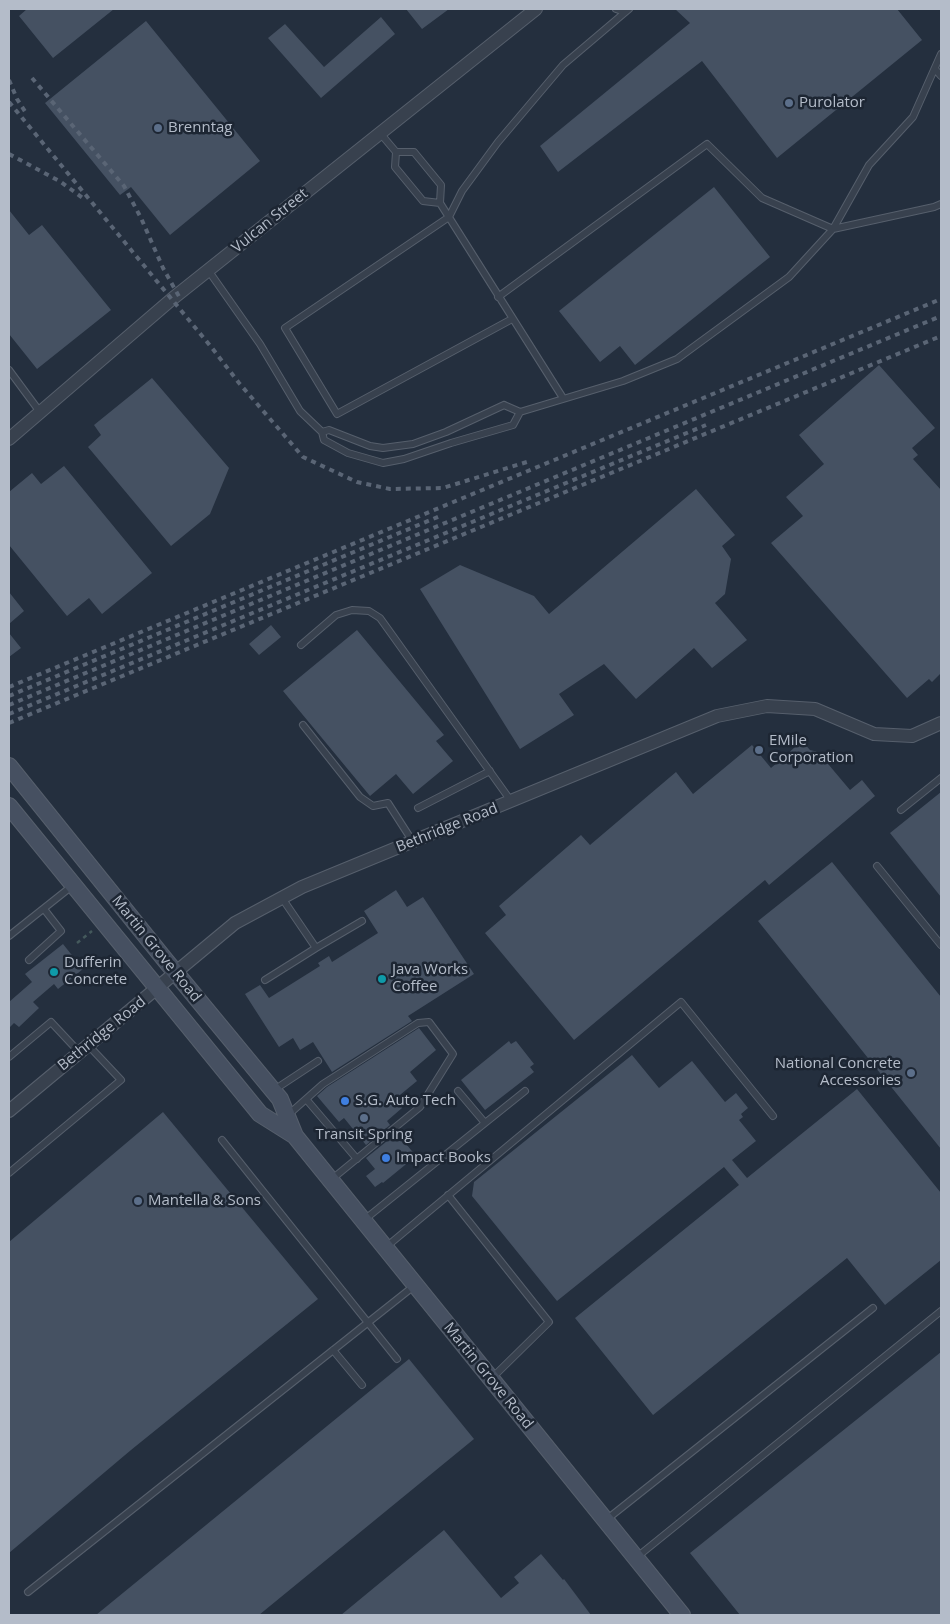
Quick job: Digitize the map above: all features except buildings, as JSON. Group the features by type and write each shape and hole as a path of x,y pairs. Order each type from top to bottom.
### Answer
{"main road":[{"name":"Martin Grove Road","path":"9,766 280,1099 295,1136 682,1615"},
{"name":"Martin Grove Road","path":"9,806 260,1114 295,1136"}],"street":[{"name":"Vulcan Street","path":"9,439 172,299 536,9"},
{"name":"Bethridge Road","path":"9,1110 235,923 302,888 511,801 717,716 767,706 815,709 874,734 912,736 941,723"}],"lane":[{"path":"616,9 627,11"},
{"path":"512,319 337,414 285,328 449,217 462,190 498,142 563,65 627,11"},
{"path":"322,432 330,430 370,446 383,448 413,444 446,432 504,406 520,412 623,381 677,359 789,277 834,230 869,165 913,117 941,54"},
{"path":"935,69 941,76"},
{"path":"380,133 396,152 395,167 423,201 440,203"},
{"path":"498,297 708,144 762,198 834,230 941,204"},
{"path":"396,152 414,152 441,184 440,203 563,398"},
{"path":"208,270 260,344 300,410 322,432 324,440 348,453 382,463 404,460 451,443 513,425 520,412"},
{"path":"9,371 40,412"},
{"path":"300,645 336,615 352,610 369,611 380,618 511,801"},
{"path":"303,725 360,797 373,806 388,803 413,842"},
{"path":"418,808 490,771"},
{"path":"902,810 941,778"},
{"path":"877,866 941,945"},
{"path":"9,936 73,885"},
{"path":"282,898 316,948"},
{"path":"29,960 61,931 44,909"},
{"path":"265,980 362,921"},
{"path":"385,1247 681,1002 773,1116"},
{"path":"9,1057 51,1022 122,1080 9,1173"},
{"path":"287,1116 323,1084 418,1023 429,1022 453,1054 420,1107 331,1180"},
{"path":"273,1090 318,1060"},
{"path":"458,1091 485,1123"},
{"path":"363,1221 525,1091"},
{"path":"306,1100 357,1159"},
{"path":"222,1140 397,1359"},
{"path":"448,1195 548,1322 491,1379"},
{"path":"28,1592 415,1285"},
{"path":"606,1521 873,1308"},
{"path":"636,1558 941,1312"},
{"path":"333,1350 362,1385"}],"path":[{"path":"77,943 92,931"}],"railway":[{"path":"32,78 124,186 141,218 163,268 181,300"},
{"path":"9,80 17,99 26,113"},
{"path":"9,102 239,383 303,457 357,482 390,489 443,488 530,461"},
{"path":"9,154 61,182 84,199"},
{"path":"9,687 941,299"},
{"path":"9,705 941,316"},
{"path":"9,723 941,336"},
{"path":"9,714 706,425"},
{"path":"9,696 440,516"}],"place":[{"name":"Purolator","path":"789,103"},
{"name":"Brenntag","path":"158,128"},
{"name":"EMile Corporation","path":"759,750"},
{"name":"Dufferin Concrete","path":"54,972"},
{"name":"Java Works Coffee","path":"382,979"},
{"name":"National Concrete Accessories","path":"911,1073"},
{"name":"S.G. Auto Tech","path":"345,1101"},
{"name":"Transit Spring","path":"364,1118"},
{"name":"Impact Books","path":"386,1158"},
{"name":"Mantella & Sons","path":"138,1201"}]}
